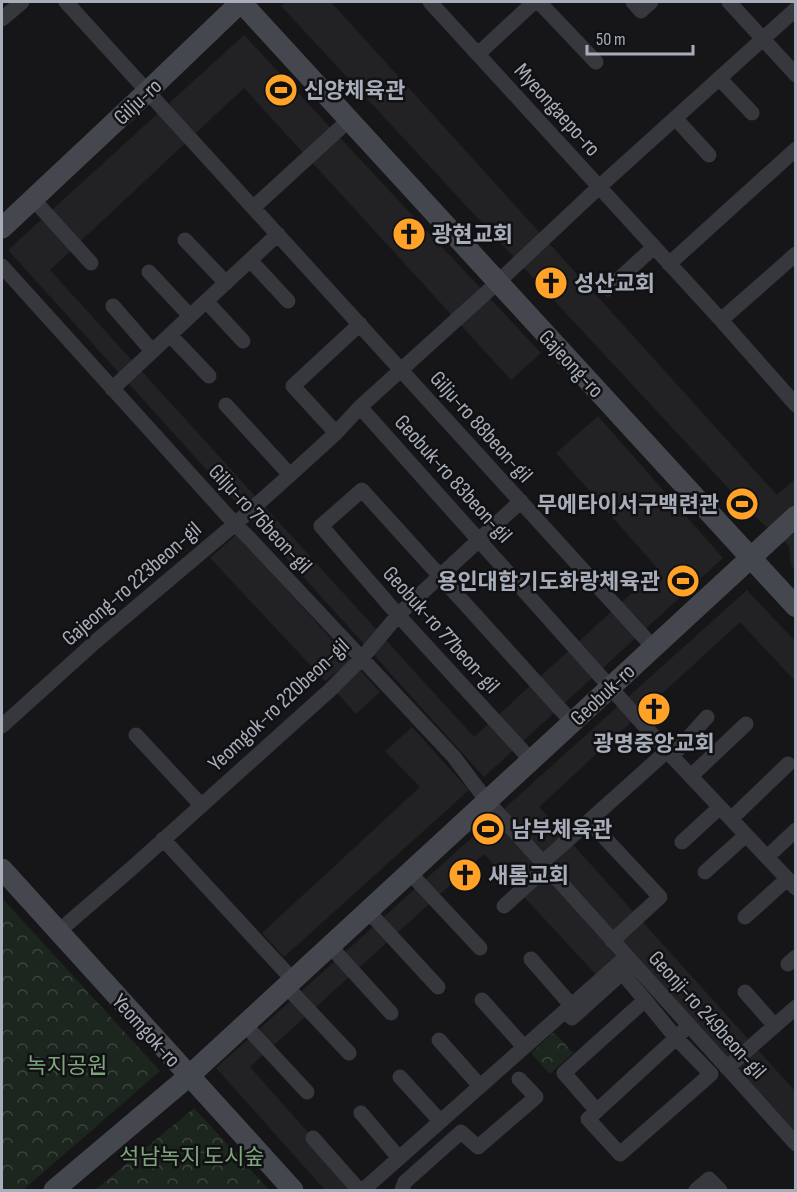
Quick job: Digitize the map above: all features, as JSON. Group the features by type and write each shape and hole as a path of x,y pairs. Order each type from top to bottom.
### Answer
{"street":[{"path":"2,20 22,2"},
{"name":"Gilju-ro 88beon-gil","path":"66,2 653,647"},
{"name":"Gilju-ro","path":"2,228 241,2"},
{"name":"Gajeong-ro","path":"241,2 795,607"},
{"name":"Myeongaepo-ro","path":"430,2 721,320 795,405"},
{"path":"478,54 532,2 596,62"},
{"path":"633,2 641,11 651,2"},
{"path":"729,2 795,75"},
{"name":"Gajeong-ro 223beon-gil","path":"2,726 95,642 290,475 336,433 360,406 795,9"},
{"path":"719,78 752,112"},
{"path":"675,118 709,155"},
{"path":"254,207 349,120"},
{"path":"669,264 795,149"},
{"path":"33,199 91,263"},
{"path":"112,389 278,234"},
{"path":"185,240 226,283"},
{"path":"608,289 654,247"},
{"path":"721,320 795,254"},
{"path":"250,260 288,302"},
{"name":"Gilju-ro 76beon-gil","path":"2,266 235,524 454,757 487,801"},
{"path":"149,272 190,316"},
{"path":"206,301 243,341"},
{"path":"113,306 152,351"},
{"path":"336,433 293,386 360,324"},
{"path":"170,335 209,376"},
{"path":"226,405 290,475"},
{"name":"Geobuk-ro 83beon-gil","path":"360,406 669,753 791,883"},
{"name":"Geobuk-ro 77beon-gil","path":"440,576 362,490 321,526 398,615 531,760"},
{"name":"Yeomgok-ro 220beon-gil","path":"59,931 330,690 362,658 398,615 521,501"},
{"name":"Geobuk-ro","path":"54,1191 245,1025 795,516"},
{"path":"440,576 572,722"},
{"path":"504,906 589,821 669,753 707,717"},
{"path":"691,776 746,724"},
{"path":"136,735 201,805"},
{"path":"731,819 788,764"},
{"name":"Geonji-ro 249beon-gil","path":"487,801 795,1144"},
{"path":"682,842 720,807"},
{"path":"589,821 660,897 612,941"},
{"path":"767,857 795,830"},
{"path":"705,872 746,835"},
{"path":"164,839 349,1053"},
{"name":"Yeomgok-ro","path":"2,868 293,1191"},
{"path":"410,873 480,948"},
{"path":"745,917 791,883"},
{"path":"368,911 438,987"},
{"path":"330,946 391,1013"},
{"path":"571,1011 626,957"},
{"path":"531,959 571,1011"},
{"path":"313,1138 361,1191 524,1047 622,973 676,1038 711,1074 620,1154 588,1119 676,1038 689,1025"},
{"path":"745,992 775,1026"},
{"path":"482,1000 524,1047"},
{"path":"597,1111 564,1073 645,1000"},
{"path":"727,1068 775,1026 793,1015"},
{"path":"245,1025 307,1092"},
{"path":"439,1041 480,1086"},
{"path":"400,1077 440,1121"},
{"path":"402,1191 405,1182 461,1132 478,1147 536,1097 519,1079"},
{"path":"361,1113 399,1158"},
{"path":"696,1191 709,1179 720,1191"}],"shaded area":[{"path":"286,2 331,2 777,495 795,479 795,570 791,565 789,546 754,516 281,6"},
{"path":"244,35 541,353 511,380 244,88 50,270 474,737 658,569 556,453 598,416 723,558 484,777 8,250"},
{"path":"237,534 351,661 325,681 210,558"},
{"path":"747,590 795,641 795,681 740,622 539,807 795,1091 795,1144 507,834 621,961 600,979 484,854 250,1067 359,1190 325,1190 216,1068"},
{"path":"360,670 380,692 356,714 337,693"},
{"path":"412,727 469,790 284,957 262,933 420,787 385,751"}],"green space":[{"name":"녹지공원","path":"2,898 160,1071 23,1190 2,1190"},
{"path":"554,1032 573,1053 550,1074 531,1053"},
{"name":"석남녹지 도시숲","path":"194,1108 269,1190 95,1190"}],"place":[{"name":"신양체육관","path":"281,90"},
{"name":"광현교회","path":"409,234"},
{"name":"성산교회","path":"551,283"},
{"name":"무에타이서구백련관","path":"742,504"},
{"name":"용인대합기도화랑체육관","path":"683,581"},
{"name":"광명중앙교회","path":"654,709"},
{"name":"남부체육관","path":"488,829"},
{"name":"새롬교회","path":"465,875"}]}
